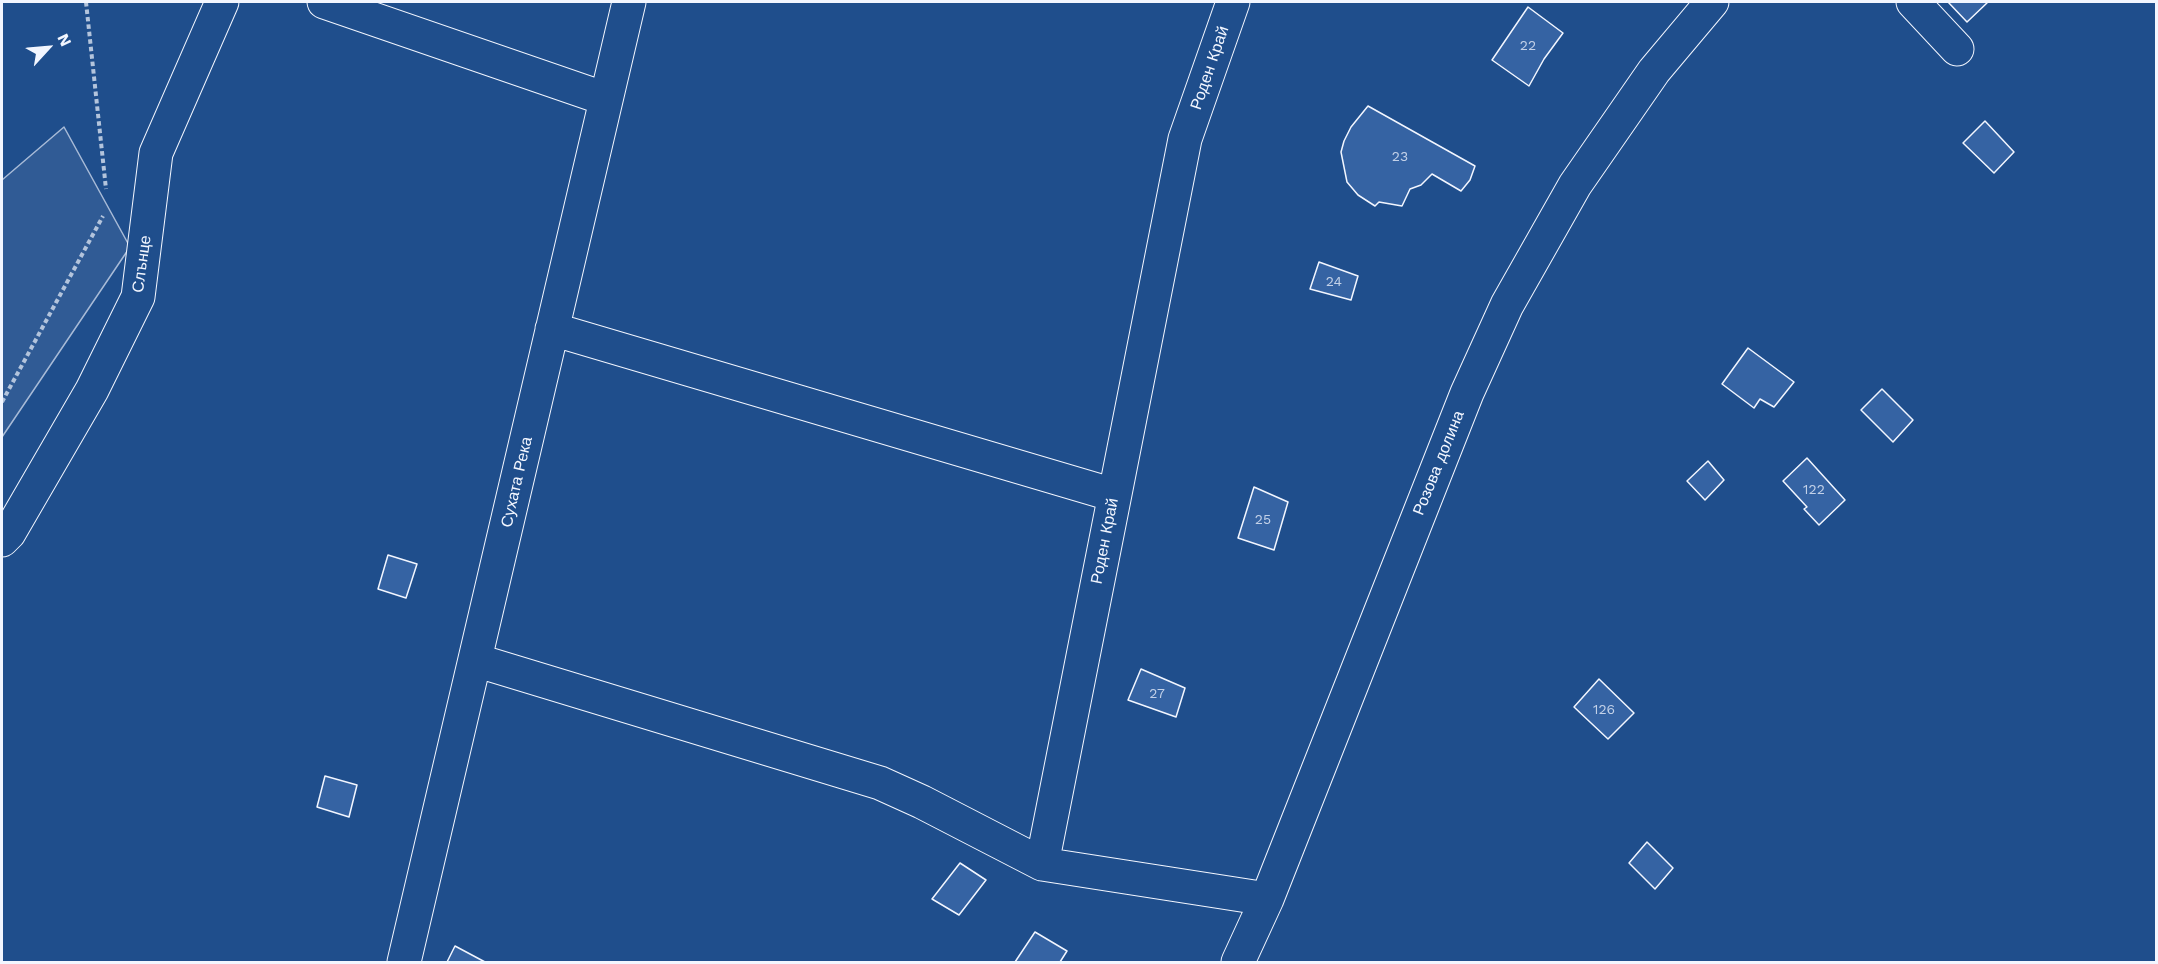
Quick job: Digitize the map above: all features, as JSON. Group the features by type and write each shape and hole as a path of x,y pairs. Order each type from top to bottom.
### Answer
{"street":[{"name":"Слънце","path":"2,540 9,533 92,390 138,297 156,153 222,2"},
{"path":"324,2 606,99"},
{"name":"Сухата Река","path":"404,963 629,2"},
{"name":"Роден Край","path":"1042,864 1185,139 1233,2"},
{"name":"Розова долина","path":"1238,963 1267,899 1467,393 1507,305 1575,185 1654,71 1712,2"},
{"path":"1913,2 1957,50"},
{"path":"552,329 1114,495"},
{"path":"475,660 880,783 1042,864 1267,899"}],"path":[{"path":"86,2 106,195"},
{"path":"2,402 107,207"}],"shaded area":[{"path":"64,127 130,247 2,437 2,180"}],"building":[{"path":"1948,2 1988,2 1967,22"},
{"path":"1528,7 1563,33 1544,59 1529,86 1492,60"},
{"path":"1368,106 1475,166 1470,180 1461,191 1432,174 1421,185 1410,189 1402,206 1379,202 1375,206 1358,195 1347,182 1341,152 1351,127"},
{"path":"1985,121 2014,152 1994,173 1963,143"},
{"path":"1319,262 1358,276 1351,300 1310,289"},
{"path":"1748,348 1794,382 1774,407 1760,399 1754,408 1722,384"},
{"path":"1882,389 1913,420 1893,442 1861,410"},
{"path":"1807,458 1845,500 1819,525 1804,509 1807,507 1783,481"},
{"path":"1708,461 1724,480 1705,500 1687,481"},
{"path":"1254,487 1288,502 1274,550 1238,538"},
{"path":"388,555 417,564 406,598 378,589"},
{"path":"1141,669 1185,688 1176,717 1128,700"},
{"path":"1599,679 1634,713 1608,739 1574,707"},
{"path":"325,776 357,785 349,817 317,807"},
{"path":"1647,842 1673,868 1655,889 1629,863"},
{"path":"960,863 986,880 959,915 932,899"},
{"path":"1035,932 1067,951 1060,962 1015,962"},
{"path":"455,946 485,962 447,962"}]}
